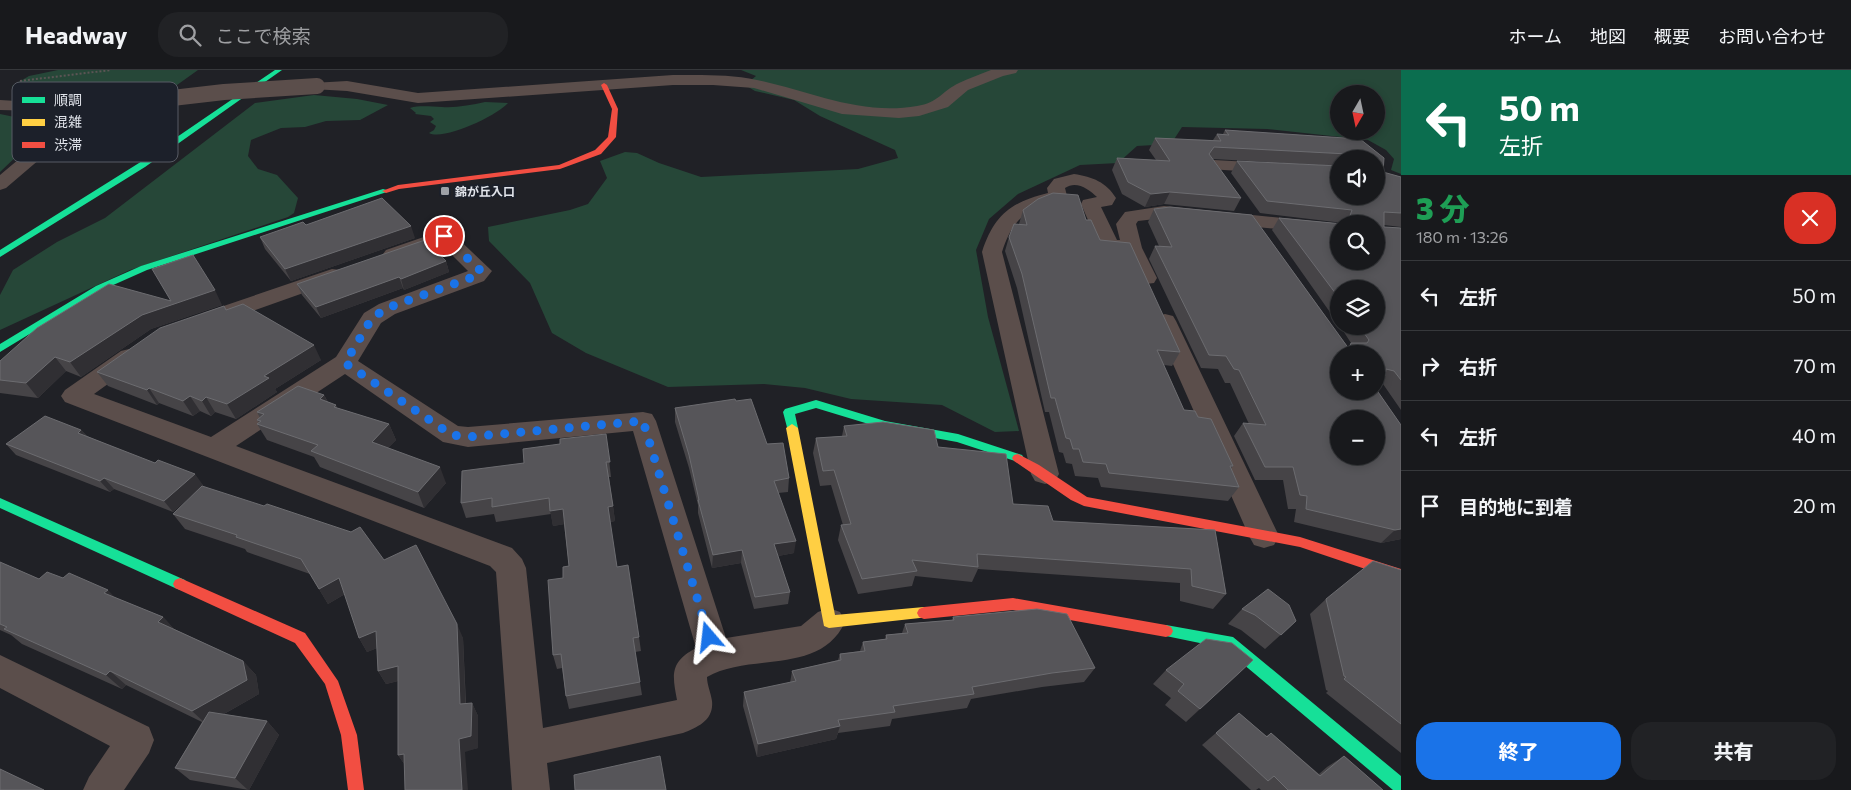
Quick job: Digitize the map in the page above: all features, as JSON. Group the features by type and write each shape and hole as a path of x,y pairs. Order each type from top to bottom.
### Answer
{"main road":[{"path":"178,141 279,70"},
{"path":"0,349 99,288 144,268 398,187 560,166 598,152 612,137 615,109 604,86"},
{"path":"0,254 146,162"},
{"path":"1401,575 1326,549 1084,501 1072,495 1029,463 958,438 885,424 816,404 789,412 829,622 1012,604 1228,642 1401,786"},
{"path":"0,503 300,638 330,681 349,736 356,790"}],"street":[{"path":"346,70 347,86"},
{"path":"178,97 232,91 347,86 418,98 674,80 734,81 783,91 842,109 866,112 899,112 919,111 942,104 963,87 999,72 1011,70"},
{"path":"0,184 28,162"},
{"path":"1258,230 1214,165 1330,171"},
{"path":"1044,474 992,252 997,234 1010,216 1020,209 1034,202 1058,196 1056,188 1058,183 1064,180 1082,180 1102,189 1107,198 1105,201 1090,204 1109,245 1132,248"},
{"path":"1264,536 1132,248 1126,224 1132,216 1164,212 1258,230 1330,229"},
{"path":"188,326 444,236 481,271 476,276 387,308 372,318 345,363 212,449"},
{"path":"152,341 74,396 501,557 511,568 531,790"},
{"path":"345,363 452,435 468,437 643,421 715,655"},
{"path":"528,749 683,716 693,710 695,705 690,681 692,670 715,655 781,647 810,638 829,622"},
{"path":"0,671 136,740 102,790"}],"path":[{"path":"16,82 111,70"}],"green space":[{"path":"58,70 198,70 178,84 178,82 19,82 29,76"},
{"path":"741,70 1401,70 1401,174 1391,170 1394,159 1386,150 1368,140 1385,140 1385,85 1330,85 1330,136 1267,129 1182,127 1171,144 1137,146 1118,163 1080,165 1018,194 989,219 976,250 988,317 1019,431 995,432 942,405 851,399 805,388 764,384 668,387 586,353 552,333 530,283 489,241 488,227 570,210 588,204 607,178 600,161 625,152 637,153 659,163 701,177 858,169 898,158 895,150 820,116 794,100 755,91 745,85 756,76"},
{"path":"314,95 357,99 388,105 360,120 326,121 305,127 281,128 251,140 248,156 258,169 277,175 298,198 294,213 288,217 130,270 0,330 0,295 13,270 57,242 105,218 255,103"},
{"path":"485,102 508,103 483,120 458,130 436,134 429,133 436,126 430,122 434,119 431,116 415,114 410,108 422,106 458,107"},
{"path":"0,114 12,116 12,161 0,172"}],"building":[{"path":"1225,130 1330,137 1330,140 1361,140 1374,150 1330,150 1330,153 1214,147 1209,154 1241,198 1170,192 1151,194 1128,182 1117,158 1170,161 1155,138 1221,141 1217,134 1229,135"},
{"path":"1237,161 1330,166 1330,205 1385,205 1385,173 1401,177 1401,213 1384,212 1384,215 1350,215 1352,210 1267,201"},
{"path":"1053,193 1078,195 1086,220 1091,220 1100,240 1130,243 1180,352 1157,350 1184,410 1195,411 1198,417 1211,419 1233,466 1230,466 1239,487 1109,473 1106,464 1083,462 1079,449 1073,449 1070,439 1066,438 1055,398 1051,398 1022,274 1009,237 1014,224 1027,225 1023,210 1038,199"},
{"path":"382,198 411,226 285,269 260,237 303,222 306,225"},
{"path":"1170,207 1252,215 1330,323 1330,335 1339,335 1346,345 1330,345 1330,400 1384,400 1401,425 1401,529 1395,530 1306,509 1307,496 1300,495 1293,467 1265,467 1243,423 1266,425 1239,370 1234,369 1226,356 1209,355 1155,246 1172,247 1154,209"},
{"path":"1279,218 1330,223 1330,270 1385,270 1385,227 1401,228 1401,380 1394,371 1386,369 1385,376 1385,345 1350,345 1351,343 1367,343 1369,340 1365,335 1385,335 1385,280 1330,280 1330,286"},
{"path":"425,240 446,261 401,279 399,277 316,307 297,284"},
{"path":"193,255 215,290 142,315 70,362 55,357 26,383 0,380 0,361 37,328 109,284 171,301 152,269"},
{"path":"243,304 314,345 264,376 269,378 227,404 206,397 202,401 190,396 183,401 97,372 160,328 224,306 226,310"},
{"path":"298,386 324,395 320,399 336,405 334,407 389,424 372,442 440,467 418,492 311,451 318,445 257,424 261,421 257,420 264,414 257,412"},
{"path":"735,399 736,401 751,399 767,444 783,443 789,478 774,481 796,541 774,544 790,592 755,597 742,550 713,555 698,500 689,455 675,408"},
{"path":"45,416 81,430 78,433 155,463 158,460 195,474 164,501 104,478 100,481 6,444"},
{"path":"883,422 934,430 938,447 1006,454 1013,504 1048,506 1053,521 1215,530 1226,594 1192,586 1191,569 977,554 978,567 912,560 917,571 862,579 841,525 851,524 834,470 823,471 816,438 847,436 844,426"},
{"path":"606,434 610,462 606,462 613,506 608,507 617,567 628,565 639,637 633,638 640,682 566,696 561,654 553,655 548,580 563,578 563,567 569,566 563,509 550,511 549,498 492,507 492,498 461,503 462,471 524,463 523,449 560,444 560,439"},
{"path":"202,486 264,506 267,504 351,532 360,527 384,560 416,545 457,624 460,704 472,703 471,736 459,739 462,790 405,790 404,754 398,755 398,666 378,671 376,631 359,638 339,578 319,589 301,559 173,514"},
{"path":"1373,561 1401,570 1401,724 1344,679 1346,677 1344,676 1326,599"},
{"path":"0,562 39,579 47,572 63,578 69,573 108,590 104,593 163,617 158,622 243,661 247,680 192,711 110,671 106,675 4,629 7,627 0,624"},
{"path":"1268,589 1289,605 1296,621 1281,635 1255,615 1242,609"},
{"path":"1037,609 1067,614 1095,668 1052,673 972,687 974,694 893,706 895,712 838,720 840,726 758,744 744,692 796,681 792,671 841,660 840,654 865,651 863,642 887,639 886,635 908,633 905,624 954,620 953,617"},
{"path":"1206,639 1232,643 1253,660 1200,709 1178,691 1184,684 1166,670"},
{"path":"209,712 267,721 235,778 175,768"},
{"path":"1239,713 1267,737 1271,733 1320,776 1344,756 1383,790 1288,790 1274,776 1268,781 1216,733"},
{"path":"660,756 666,790 575,790 574,775"},
{"path":"0,769 44,790 0,790"}],"traffic: fast":[{"path":"178,140 279,70"},
{"path":"0,254 146,162"},
{"path":"0,349 99,288 144,268 386,191"},
{"path":"792,428 789,412 816,404 885,425 958,438 1018,458"},
{"path":"0,503 180,584"},
{"path":"1166,631 1228,642 1401,786"}],"traffic: slow":[{"path":"792,428 829,622 924,613"}],"traffic: jam":[{"path":"386,191 398,187 560,167 598,152 612,137 615,109 604,85"},
{"path":"1018,458 1084,501 1300,542 1401,575"},
{"path":"180,584 300,638 331,681 349,735 356,790"},
{"path":"924,613 1013,604 1166,631"}],"place":[{"name":"錦が丘入口","path":"445,191"}],"route":[{"path":"444,236 481,271 476,276 387,308 372,318 345,363 452,435 468,437 643,421 709,637"}]}
